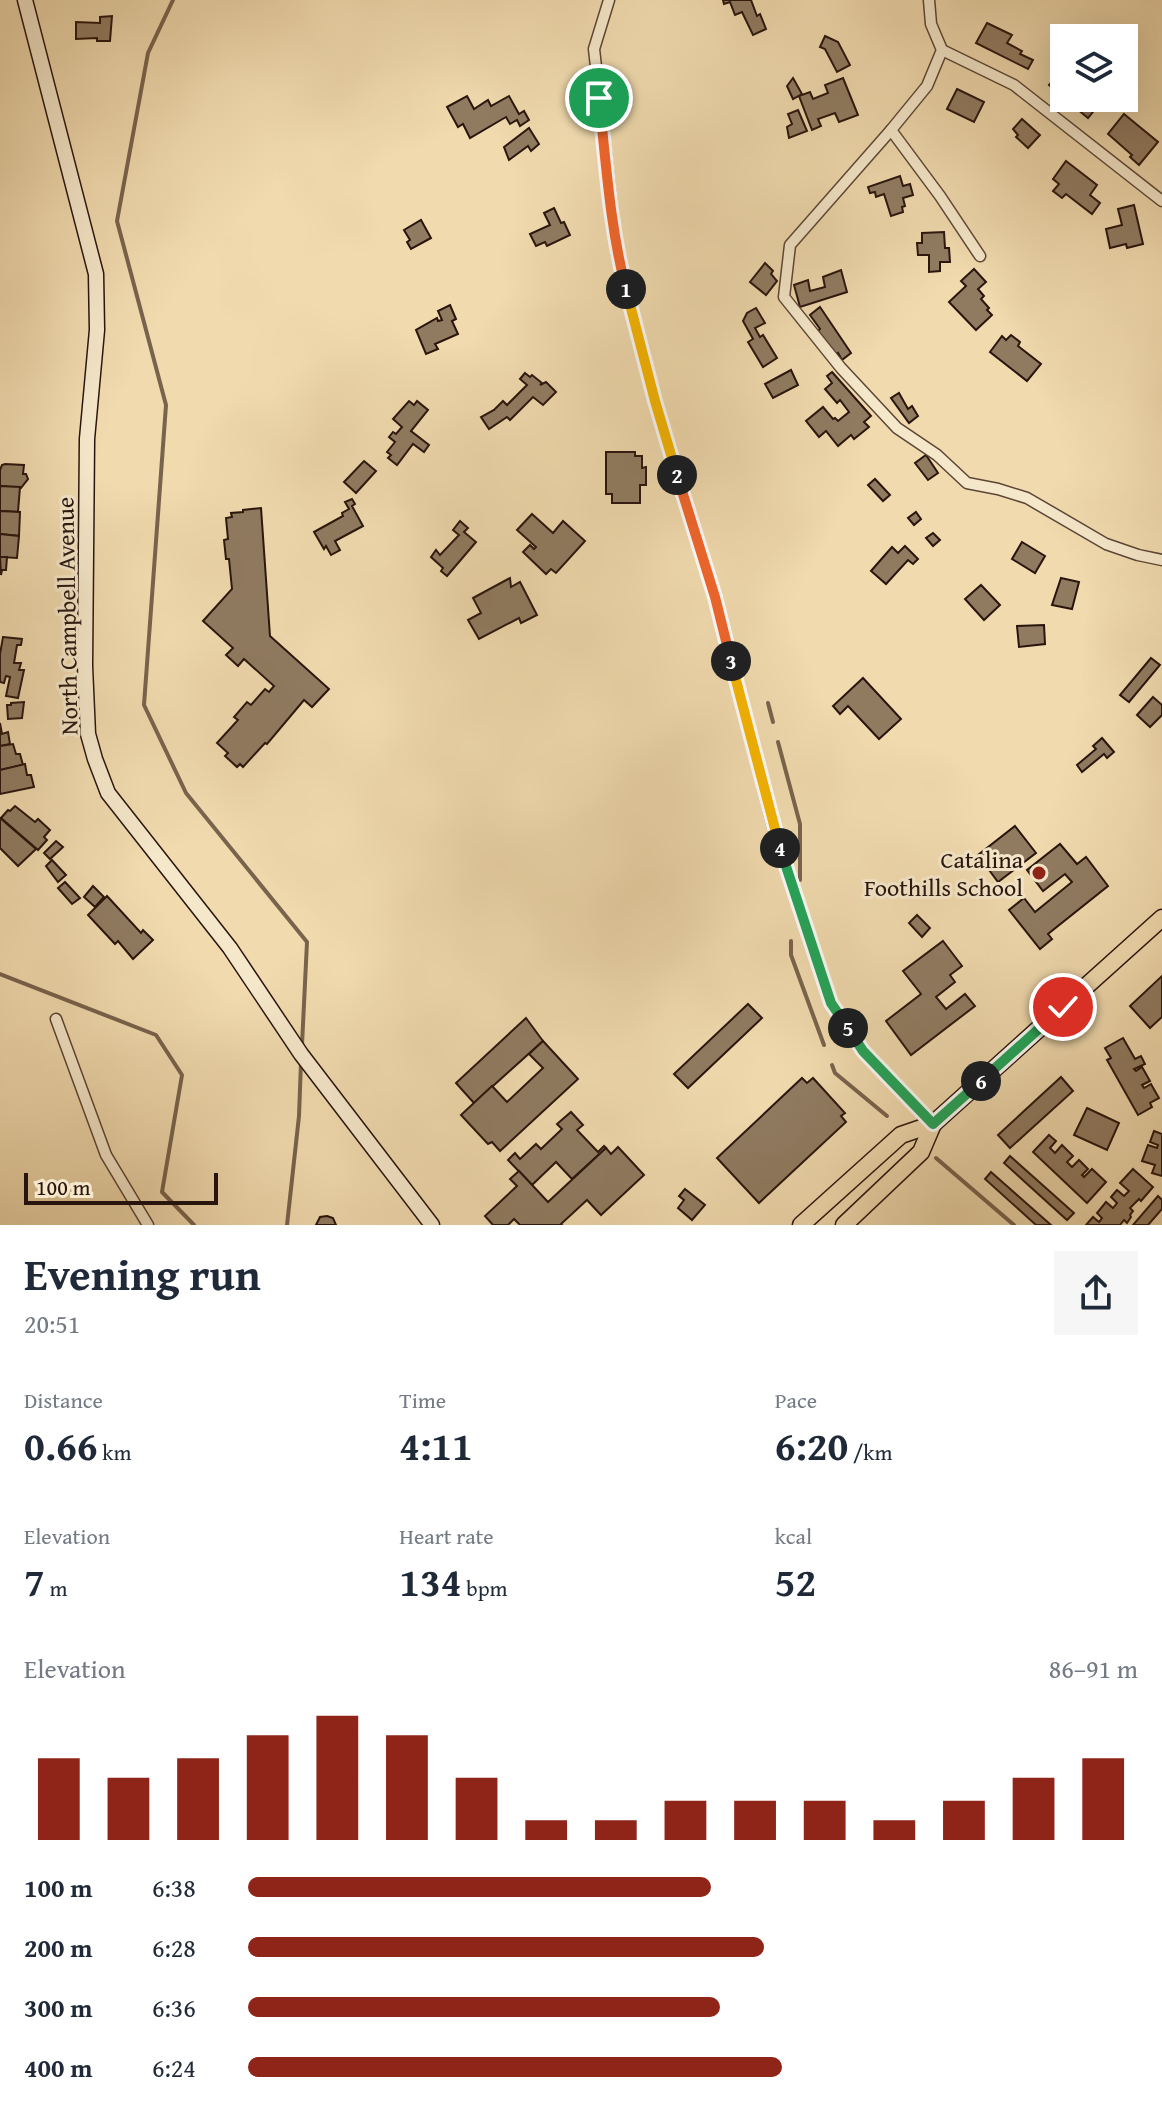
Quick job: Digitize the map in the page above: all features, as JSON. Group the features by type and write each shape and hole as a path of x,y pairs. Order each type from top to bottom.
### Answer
{"main road":[{"name":"North Campbell Avenue","path":"25,0 96,274 97,330 87,439 85,666 88,734 108,793 230,948 305,1059 432,1225"},
{"path":"801,1225 901,1135 933,1124 1162,918"},
{"path":"844,1225 921,1152 933,1124"}],"street":[{"path":"609,0 594,49 617,254 655,401 715,597 773,827 831,1003 863,1051 933,1124"},
{"path":"929,0 931,24 942,50 1014,85 1162,201"},
{"path":"942,50 927,86 790,245 784,297 841,368 897,428 937,455 967,483 1027,498 1106,544 1162,560"},
{"path":"891,130 980,256"},
{"path":"56,1019 106,1155 148,1225"}],"building":[{"path":"723,0 751,0 766,29 753,35 742,12 735,15 730,2 724,4"},
{"path":"112,16 110,41 76,39 76,22 100,23 100,17"},
{"path":"987,23 1012,35 1007,43 1033,60 1028,69 976,43"},
{"path":"825,36 838,42 850,65 837,72 825,49 820,47"},
{"path":"793,78 802,94 793,99 787,86"},
{"path":"843,78 858,115 839,122 835,113 818,119 821,126 812,130 799,96 810,92 813,99 828,93 825,85"},
{"path":"957,89 984,102 974,122 947,109"},
{"path":"467,96 474,109 488,100 491,106 509,96 519,114 524,111 529,120 520,126 517,120 510,124 506,117 470,138 463,124 458,127 447,107"},
{"path":"798,110 807,131 789,138 787,127 792,124 788,114"},
{"path":"1124,114 1158,142 1139,165 1108,134"},
{"path":"1022,119 1040,135 1028,148 1016,137 1018,135 1013,129"},
{"path":"529,128 539,144 531,151 528,146 509,160 504,147"},
{"path":"1066,161 1097,185 1090,195 1100,203 1092,214 1066,194 1062,198 1053,191 1059,184 1053,179"},
{"path":"900,176 903,186 910,184 913,195 903,198 903,212 891,216 884,194 876,197 868,187"},
{"path":"1134,205 1143,244 1110,248 1106,229 1122,225 1118,209"},
{"path":"554,208 570,235 547,246 545,242 536,246 530,234 550,225 544,213"},
{"path":"421,220 431,238 411,249 404,230"},
{"path":"944,232 950,262 940,262 940,271 929,272 929,255 918,255 917,243 922,243 922,233"},
{"path":"765,263 777,281 766,295 750,282"},
{"path":"974,269 986,282 978,289 992,315 976,330 949,302 966,286 961,281"},
{"path":"841,270 847,292 800,307 794,285 808,280 810,291 825,287 823,277"},
{"path":"450,305 458,334 435,344 438,349 426,354 416,330 437,318 438,321 442,320 438,311"},
{"path":"820,307 851,353 842,360 838,353 835,356 817,332 820,329 810,315"},
{"path":"756,308 765,323 755,328 777,358 763,367 748,342 753,339 743,321 747,313"},
{"path":"1011,335 1020,342 1018,346 1041,364 1027,381 990,352 1002,336 1006,340"},
{"path":"791,370 798,385 773,398 765,384"},
{"path":"832,372 871,416 864,422 869,427 854,439 851,435 838,446 826,431 819,437 806,421 823,407 838,421 849,412 840,400 837,403 825,389 832,383 827,376"},
{"path":"525,373 542,383 540,385 546,382 556,392 543,405 533,397 510,420 507,417 489,429 481,417 503,401 507,405 527,385 520,379"},
{"path":"899,393 908,409 912,406 918,416 909,423 891,398"},
{"path":"409,401 414,405 417,401 428,410 411,431 429,445 424,452 413,444 397,465 388,458 391,455 387,452 395,442 389,437 402,427 393,419"},
{"path":"606,452 635,452 635,456 642,456 642,468 646,467 646,485 640,485 640,503 612,503 612,494 606,494"},
{"path":"926,455 938,473 928,480 915,463"},
{"path":"364,461 376,471 356,493 344,482"},
{"path":"5,464 24,465 23,474 28,479 21,488 0,486 0,470"},
{"path":"875,479 890,495 883,501 868,485"},
{"path":"0,486 20,487 18,512 0,511"},
{"path":"352,499 355,504 352,506 363,526 335,541 340,550 331,555 314,532 343,516 342,513 349,509 345,502"},
{"path":"261,508 270,636 329,689 312,707 304,700 267,744 243,767 240,764 237,767 217,743 238,720 234,717 247,702 251,705 265,689 269,692 274,686 244,659 238,666 226,655 233,648 203,621 232,589 224,540 228,539 226,518 232,517 231,513"},
{"path":"0,511 20,512 19,536 0,534"},
{"path":"916,512 921,519 914,525 908,518"},
{"path":"532,514 553,533 563,521 585,541 556,573 551,569 546,574 523,552 530,545 534,549 536,547 517,530"},
{"path":"460,521 468,528 464,532 476,542 447,576 431,557 436,550 440,555 459,535 453,530"},
{"path":"933,533 940,540 933,546 926,538"},
{"path":"0,534 19,536 17,558 0,557"},
{"path":"1022,542 1045,556 1035,573 1012,559"},
{"path":"905,546 918,559 913,564 908,560 886,584 871,571 892,547 898,553"},
{"path":"0,557 7,557 6,570 2,570 1,575"},
{"path":"510,578 511,587 520,582 537,615 521,623 519,618 479,639 468,620 481,613 473,598"},
{"path":"1061,578 1079,582 1072,609 1052,605"},
{"path":"981,585 1000,605 984,620 965,599"},
{"path":"1044,625 1045,644 1019,647 1017,626"},
{"path":"3,637 22,639 21,645 17,645 14,663 21,663 19,670 24,670 18,698 6,696 10,677 6,676 4,683 0,682"},
{"path":"1151,658 1160,665 1129,702 1120,695"},
{"path":"863,678 901,719 879,739 848,706 840,714 833,706"},
{"path":"1153,697 1162,705 1162,715 1150,727 1137,715"},
{"path":"24,702 22,718 8,719 7,705"},
{"path":"0,723 2,734 8,732 10,744 0,746"},
{"path":"1102,738 1114,752 1107,758 1104,754 1082,772 1077,765 1096,749 1093,746"},
{"path":"13,744 23,765 0,770 0,746"},
{"path":"25,764 34,787 0,794 0,770"},
{"path":"15,806 50,830 44,837 47,840 38,850 1,818"},
{"path":"0,818 36,849 18,866 0,848"},
{"path":"1015,826 1036,853 998,882 978,855"},
{"path":"56,841 63,847 50,859 44,853"},
{"path":"1060,844 1077,864 1086,857 1108,886 1048,934 1052,939 1040,949 1009,910 1024,898 1035,912 1072,882 1065,874 1043,891 1027,870"},
{"path":"52,860 66,875 58,882 46,866"},
{"path":"65,882 80,898 72,904 58,888"},
{"path":"93,886 104,897 95,907 84,897"},
{"path":"107,896 141,933 143,930 153,940 133,959 88,915"},
{"path":"917,915 930,928 922,937 909,923"},
{"path":"943,941 962,966 950,975 955,982 936,997 946,1009 965,994 975,1006 911,1055 886,1021 921,994 903,971"},
{"path":"1162,976 1162,1017 1150,1028 1130,1006"},
{"path":"748,1004 762,1018 688,1088 674,1074"},
{"path":"526,1018 543,1041 474,1103 456,1083"},
{"path":"1123,1038 1135,1059 1141,1056 1145,1064 1134,1069 1136,1071 1142,1067 1150,1081 1142,1085 1144,1088 1151,1084 1159,1098 1150,1103 1152,1107 1138,1115 1107,1060 1111,1058 1105,1048"},
{"path":"543,1041 578,1079 500,1151 492,1142 488,1144 461,1115 492,1086 507,1102 543,1068 529,1054"},
{"path":"1061,1077 1073,1091 1010,1148 998,1135"},
{"path":"802,1078 807,1083 813,1078 845,1113 841,1116 846,1122 759,1203 717,1158"},
{"path":"1087,1108 1119,1123 1107,1150 1074,1135"},
{"path":"571,1112 583,1125 577,1130 598,1152 604,1146 606,1148 572,1179 556,1162 532,1185 508,1160 515,1153 520,1159 536,1144 541,1149 562,1129 557,1124"},
{"path":"1154,1131 1162,1134 1162,1176 1152,1173 1155,1165 1142,1161 1148,1145 1157,1148 1158,1145 1150,1142"},
{"path":"1049,1135 1056,1141 1050,1148 1055,1153 1062,1145 1073,1156 1067,1162 1072,1167 1079,1160 1088,1169 1082,1175 1084,1177 1092,1169 1106,1182 1087,1203 1033,1152"},
{"path":"618,1147 644,1175 601,1215 587,1200 562,1225 520,1225 514,1219 508,1225 493,1225 485,1216 517,1186 510,1179 519,1171 548,1202 606,1148 611,1154"},
{"path":"1010,1156 1074,1213 1067,1220 1004,1163"},
{"path":"1133,1169 1153,1187 1130,1208 1133,1211 1127,1223 1124,1220 1120,1225 1086,1225 1093,1217 1099,1222 1102,1218 1097,1213 1106,1202 1113,1208 1117,1203 1111,1197 1117,1190 1124,1196 1129,1191 1120,1183"},
{"path":"991,1172 1051,1225 1036,1225 985,1179"},
{"path":"685,1189 705,1205 692,1220 678,1208 684,1200 679,1196"},
{"path":"1158,1196 1162,1200 1162,1209 1148,1225 1133,1225"},
{"path":"320,1217 333,1218 336,1225 316,1225"}],"waterway":[{"path":"173,0 148,53 117,221 166,405 144,705 186,793 307,942 302,1045"},
{"path":"768,703 773,722"},
{"path":"778,742 800,824 800,880"},
{"path":"791,941 791,955 824,1045"},
{"path":"0,974 156,1035 182,1075 162,1192 194,1225"},
{"path":"287,1225 299,1116 301,1062"},
{"path":"832,1065 835,1073 887,1116"},
{"path":"936,1158 1014,1225"}],"place":[{"name":"Catalina Foothills School","path":"1039,873"}],"route":[{"path":"599,98 617,254 655,401 715,597 773,827 831,1003 863,1051 933,1124 1063,1007"}]}
